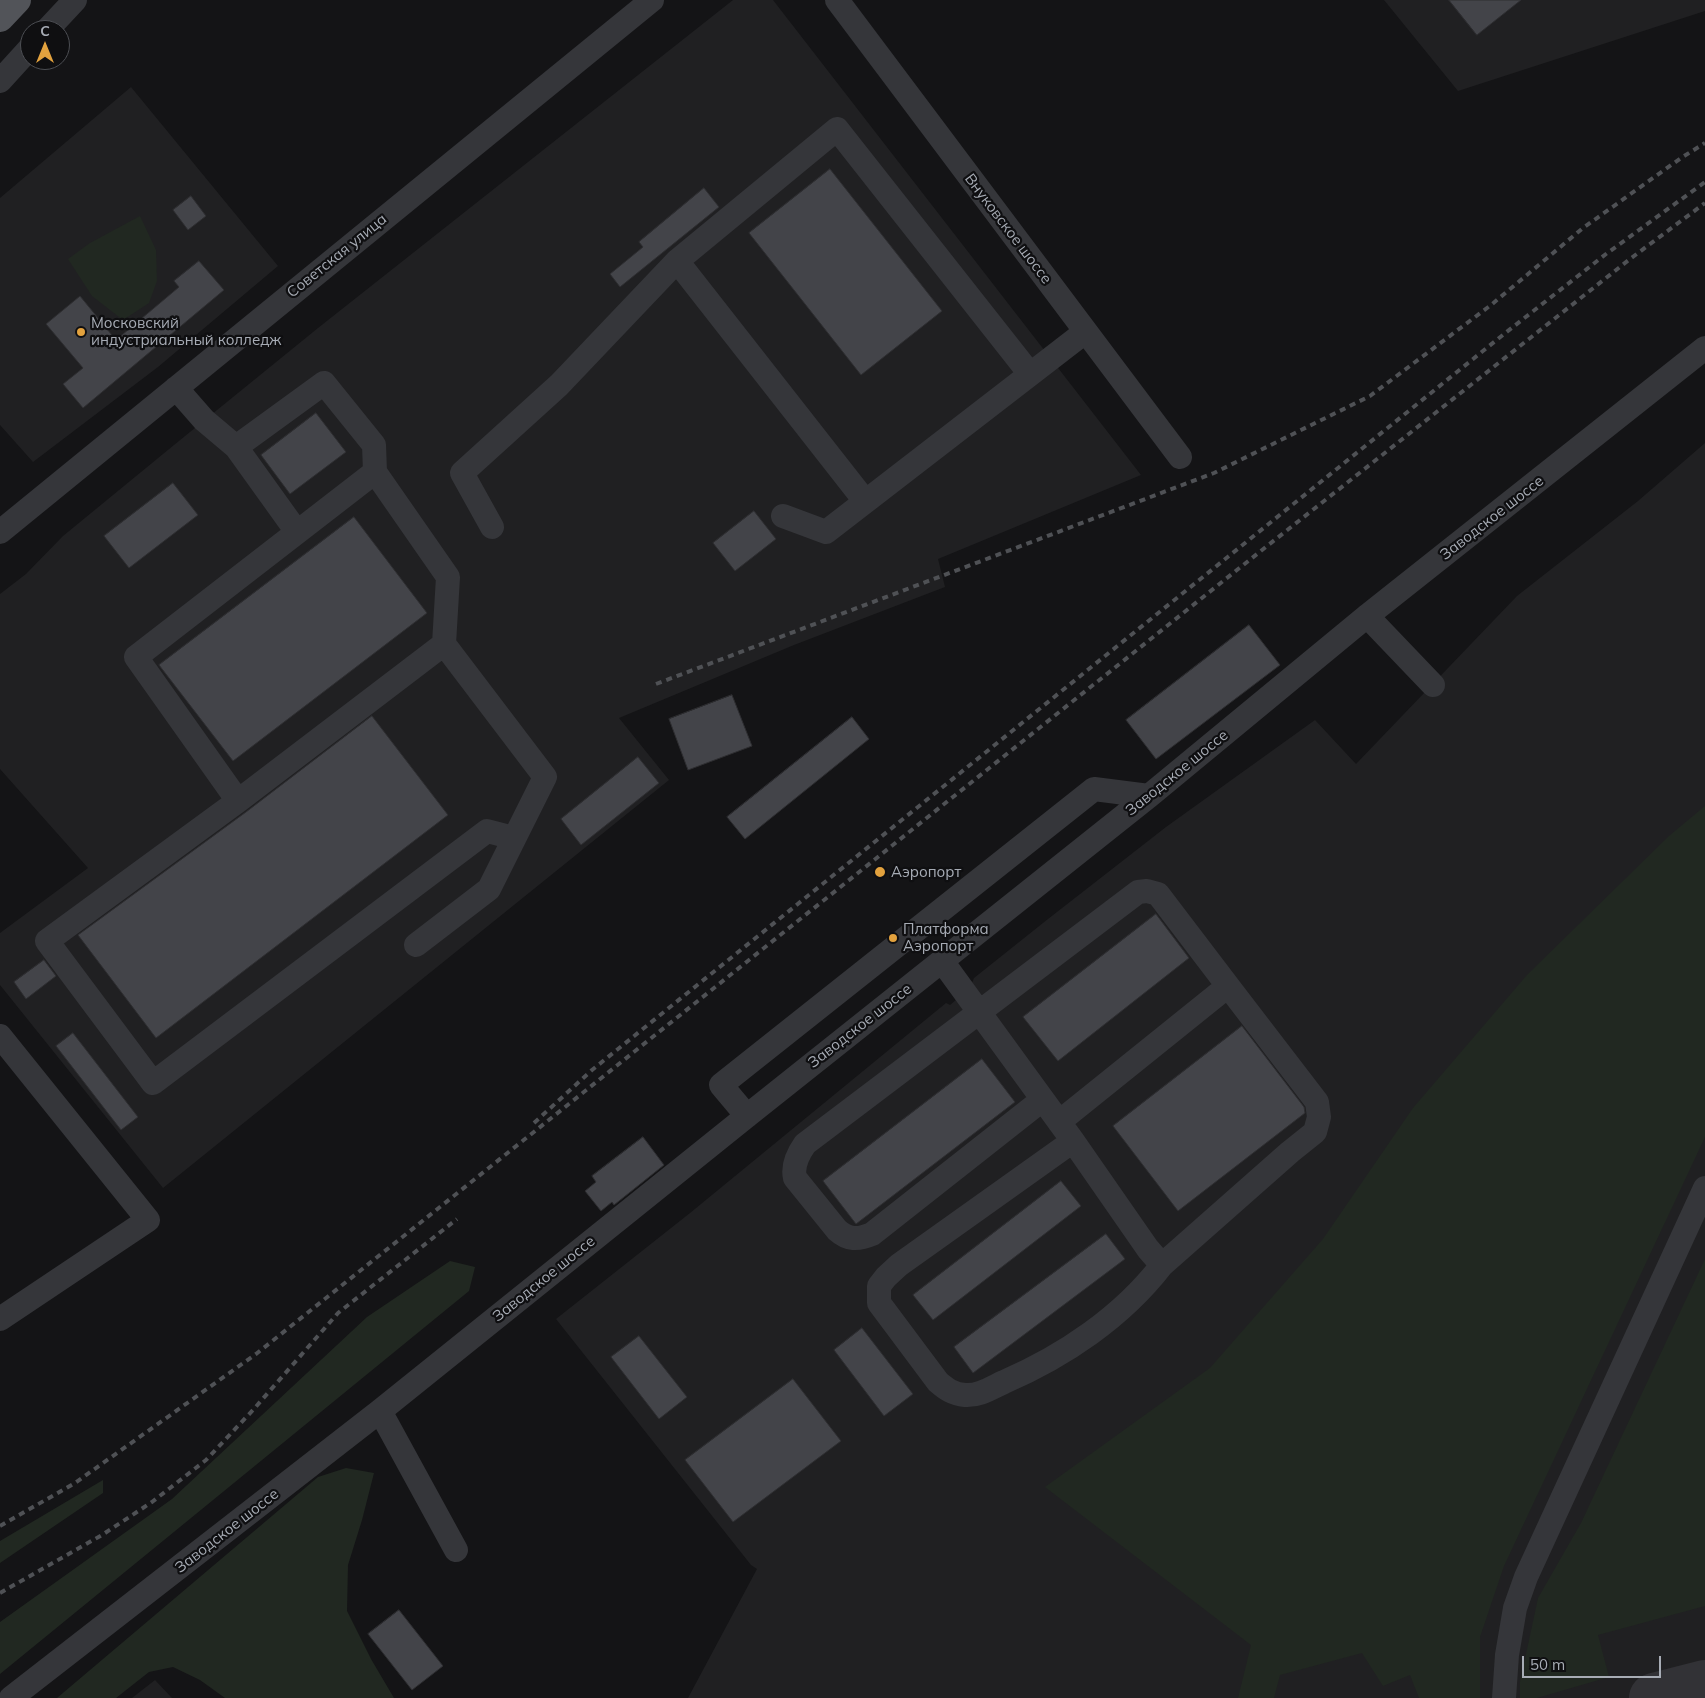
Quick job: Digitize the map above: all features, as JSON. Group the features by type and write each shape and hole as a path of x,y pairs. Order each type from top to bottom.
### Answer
{"main road":[{"path":"0,18 17,0"}],"street":[{"path":"56,20 75,0"},
{"name":"Советская улица","path":"0,532 652,0"},
{"name":"Внуковское шоссе","path":"837,0 1180,456"},
{"path":"0,81 20,59"},
{"path":"492,527 462,473 559,385 676,261 837,129 1030,374"},
{"path":"676,261 865,501"},
{"path":"783,516 826,532 1085,332"},
{"name":"Заводское шоссе","path":"11,1698 380,1411 1149,796 1367,616 1581,448 1701,358"},
{"path":"236,447 324,383 374,445 375,472 448,577 444,644 545,777 489,889 416,945"},
{"path":"176,388 204,420 236,447 297,532"},
{"path":"238,800 136,657 375,472"},
{"path":"1367,616 1433,685"},
{"path":"444,644 238,800 47,941 153,1083 487,831 514,838"},
{"path":"747,1116 721,1085 1094,789 1149,796"},
{"path":"1042,1100 872,1234 862,1239 843,1236 795,1178 793,1171 799,1152 805,1144 1138,892 1147,891 1158,894 1317,1102 1319,1110 1318,1124 1315,1132 1162,1265 1149,1282 1122,1309 1071,1347 1024,1374 978,1394 958,1394 948,1390 938,1382 880,1303 879,1286 899,1265 1066,1132 1228,986"},
{"path":"942,961 1148,1249 1162,1265"},
{"path":"0,1036 148,1220 0,1320"},
{"path":"1504,1698 1507,1655 1515,1608 1526,1577 1705,1188"},
{"path":"380,1411 456,1550"}],"shaded area":[{"path":"733,0 773,0 1141,475 938,559 945,587 794,645 619,718 669,780 163,1188 0,985 0,933 88,868 0,769 0,594 26,574 63,536 318,328"},
{"path":"1384,0 1705,0 1705,11 1458,91"},
{"path":"131,87 278,266 158,367 33,462 0,425 0,198"},
{"path":"140,216 156,250 157,281 149,303 123,320 92,296 68,259 90,243"},
{"path":"1705,443 1705,1698 688,1698 757,1569 751,1565 556,1319 690,1213 946,1003 950,1005 970,988 974,978 1048,919 1166,827 1315,720 1356,764 1517,596 1638,501"},
{"path":"1705,806 1705,1137 1504,1566 1480,1637 1480,1698 1419,1698 1410,1675 1383,1686 1362,1653 1280,1675 1274,1698 1238,1698 1251,1645 1045,1487 1210,1368 1323,1239 1413,1108 1527,975 1669,836"},
{"path":"1705,1259 1705,1606 1598,1635 1609,1677 1537,1698 1520,1698 1520,1682 1538,1598 1581,1523"},
{"path":"450,1261 475,1267 469,1291 0,1674 0,1622 172,1499 367,1317"},
{"path":"346,1468 374,1473 348,1565 347,1611 371,1659 394,1698 225,1698 200,1680 173,1667 149,1672 116,1698 57,1698 318,1477"},
{"path":"103,1480 103,1493 0,1563 0,1541"},
{"path":"155,1680 172,1698 132,1698"}],"building":[{"path":"1449,0 1521,0 1477,35"},
{"path":"830,169 942,311 861,375 749,233"},
{"path":"704,188 719,207 620,287 610,274 643,247 639,242"},
{"path":"191,196 206,216 188,230 173,210"},
{"name":"Московский индустриальный колледж","path":"199,261 224,290 83,408 63,384 83,368 46,324 80,296 116,340 179,287 174,281"},
{"path":"316,413 346,452 290,494 261,455"},
{"path":"173,483 198,515 129,568 104,536"},
{"path":"754,511 776,539 735,571 713,543"},
{"path":"354,517 427,613 233,761 159,665"},
{"path":"1249,625 1280,665 1156,759 1126,720"},
{"path":"732,695 752,746 688,770 669,719"},
{"path":"372,716 448,815 156,1038 78,935 246,812"},
{"path":"852,717 869,739 745,839 727,817"},
{"path":"638,757 659,783 581,845 561,819"},
{"path":"1156,914 1189,958 1058,1061 1023,1017"},
{"path":"44,960 56,976 26,999 14,982"},
{"path":"1242,1026 1304,1107 1305,1113 1178,1211 1113,1126"},
{"path":"73,1033 138,1117 121,1130 56,1046"},
{"path":"982,1059 1015,1102 856,1224 823,1181"},
{"path":"643,1137 664,1165 614,1205 612,1202 601,1211 585,1191 596,1182 592,1176"},
{"path":"1061,1181 1081,1206 933,1320 913,1295"},
{"path":"1106,1234 1125,1259 973,1373 954,1347"},
{"path":"862,1328 913,1394 884,1416 834,1350"},
{"path":"639,1336 687,1397 659,1419 611,1357"},
{"path":"793,1379 841,1441 733,1522 685,1460"},
{"path":"399,1610 443,1666 412,1690 368,1634"}],"taxiway":[{"path":"1654,1698 1705,1685"}],"railway":[{"path":"656,684 1214,473 1370,396 1491,305 1583,228 1705,143"},
{"path":"534,1123 592,1070 1504,334 1606,254 1705,182"},
{"path":"0,1526 75,1483 256,1354 1257,554 1630,259 1705,203"},
{"path":"0,1593 102,1535 152,1502 206,1460 253,1410 338,1313 457,1219"}],"place":[{"name":"Московский индустриальный колледж","path":"81,332"},
{"name":"Аэропорт","path":"880,872"},
{"name":"Платформа Аэропорт","path":"893,938"}]}
